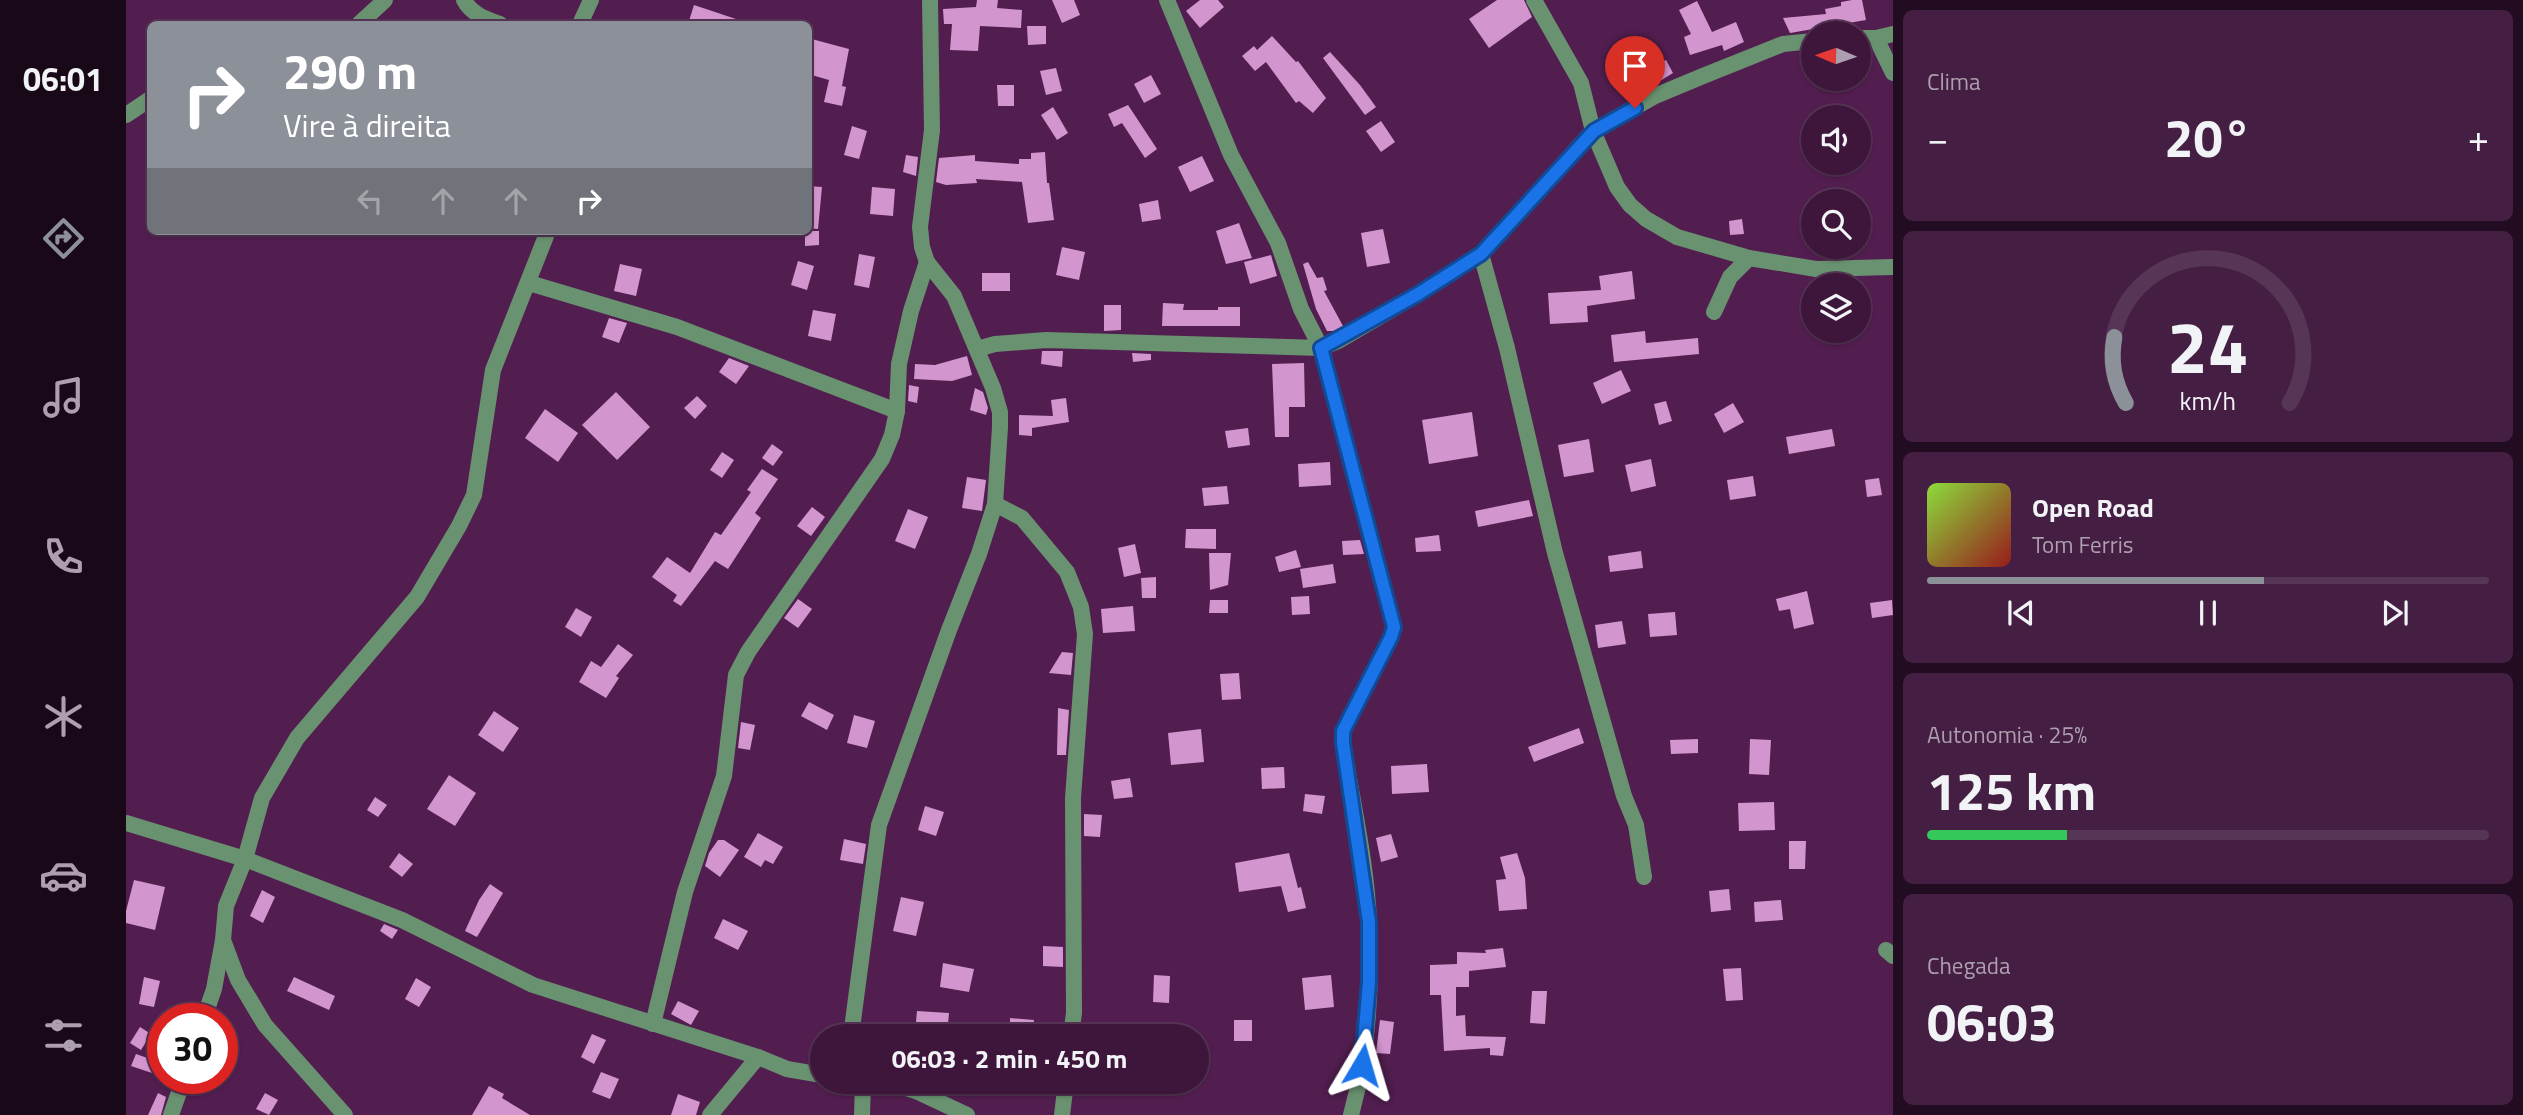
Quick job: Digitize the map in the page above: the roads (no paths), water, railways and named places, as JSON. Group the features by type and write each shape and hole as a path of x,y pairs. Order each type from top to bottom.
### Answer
{"street":[{"path":"362,21 385,0"},
{"path":"464,0 481,18 490,21"},
{"path":"581,21 591,0"},
{"path":"853,1024 879,825 996,503 1000,412 993,388 954,296 928,262 922,247 920,228 932,130 930,0"},
{"path":"1167,0 1231,155 1278,243 1301,309 1321,348 1394,627 1343,731 1369,922 1365,1041 1359,1088 1351,1115"},
{"path":"1534,0 1581,82 1594,131 1617,187 1630,205 1646,219 1677,237 1749,258 1816,269 1893,267"},
{"path":"1871,38 1893,34"},
{"path":"1876,38 1893,73"},
{"path":"977,349 995,344 1046,340 1321,348 1418,294 1481,254 1594,131 1656,96 1783,44 1801,42"},
{"path":"126,115 147,101"},
{"path":"209,1003 223,940 226,906 245,859 262,798 298,738 416,597 459,526 474,495 493,370 547,235"},
{"path":"1481,254 1507,348 1555,553 1624,796 1636,825 1644,877"},
{"path":"1714,312 1730,277 1749,258"},
{"path":"653,1024 685,892 724,776 736,675 748,652 882,458 892,435 897,411 899,364 911,311 928,262"},
{"path":"529,283 677,327 897,411"},
{"path":"996,503 1022,519 1067,572 1081,607 1085,634 1073,797 1073,1024"},
{"path":"126,824 245,859 402,920 533,985 758,1057 787,1069 810,1073"},
{"path":"223,940 239,980 265,1025 345,1115"},
{"path":"1893,948 1886,950 1893,956"},
{"path":"710,1115 758,1057"},
{"path":"171,1115 178,1094"},
{"path":"862,1115 863,1094"},
{"path":"922,1094 967,1115"},
{"path":"1062,1115 1065,1094"}]}
